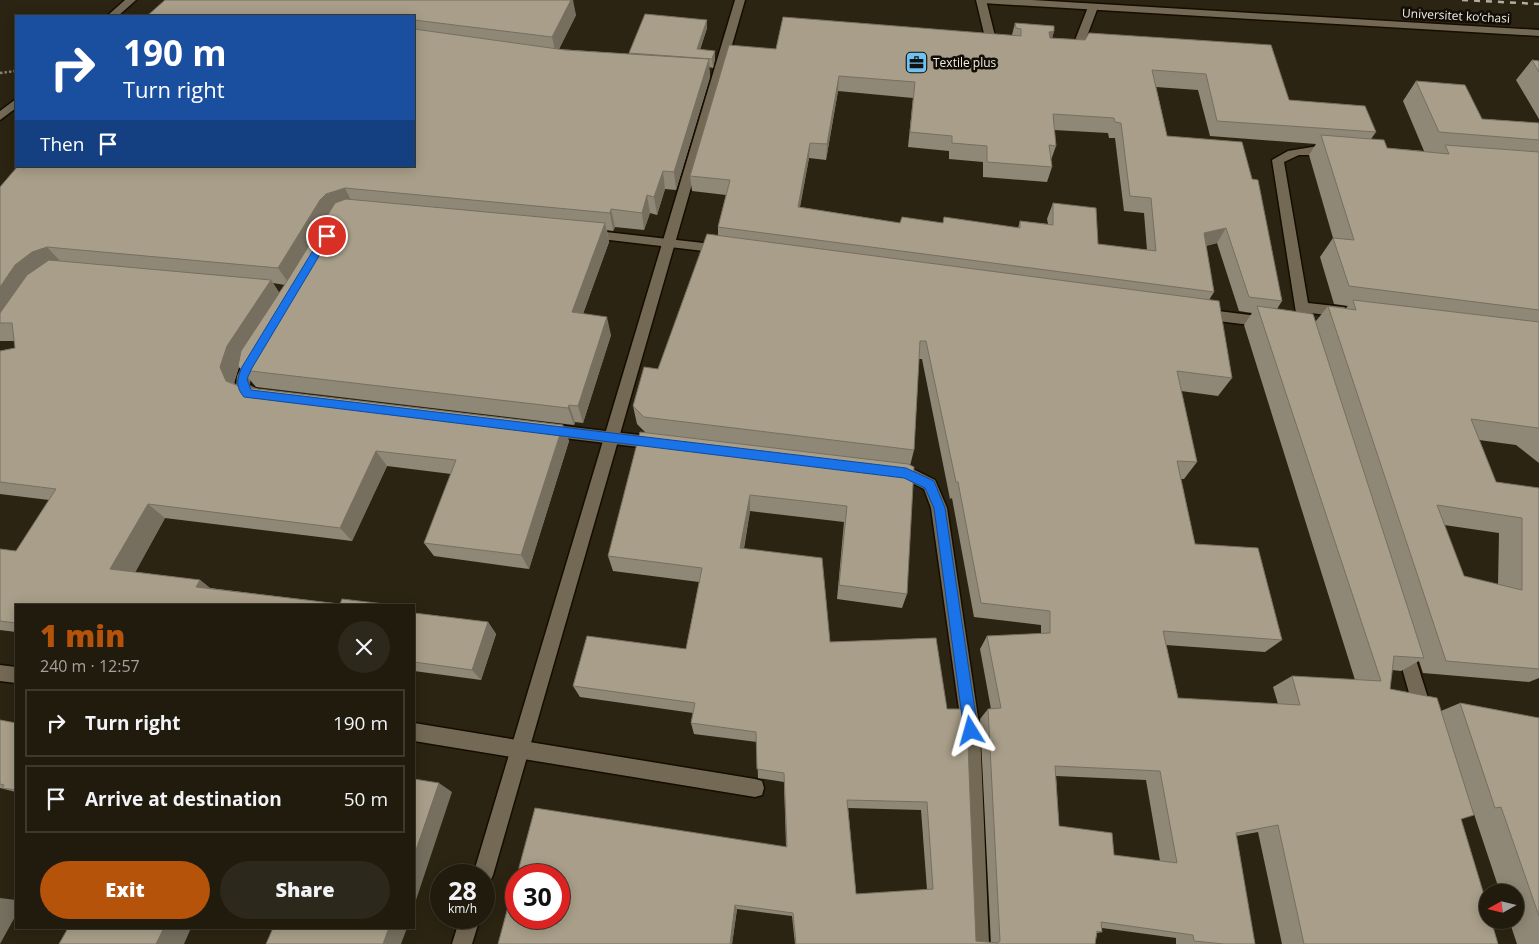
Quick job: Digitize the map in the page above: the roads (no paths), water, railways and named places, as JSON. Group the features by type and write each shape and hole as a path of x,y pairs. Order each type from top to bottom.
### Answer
{"street":[{"path":"113,15 131,0"},
{"path":"487,864 671,242 714,73 740,0"},
{"path":"982,0 992,46 1012,48"},
{"name":"Universitet kо‘chasi","path":"982,0 1539,33"},
{"path":"1059,51 1076,52 1093,7"},
{"path":"0,117 15,103"},
{"path":"1310,346 1300,327 1301,307 1278,160 1291,152 1308,149 1346,152"},
{"path":"574,233 671,242 730,250"},
{"path":"1301,307 1361,314"},
{"path":"1186,311 1275,323"},
{"path":"263,342 247,367 242,379 243,388 248,394 275,398"},
{"path":"532,428 670,445"},
{"path":"876,470 906,473 930,485 939,508 971,731 979,944"},
{"path":"1399,632 1428,727"},
{"path":"0,673 15,675"},
{"path":"415,732 522,748 755,788"},
{"path":"462,944 467,929"}],"railway":[{"path":"1462,0 1539,4"}],"place":[{"name":"Textile plus","path":"917,63"}]}
